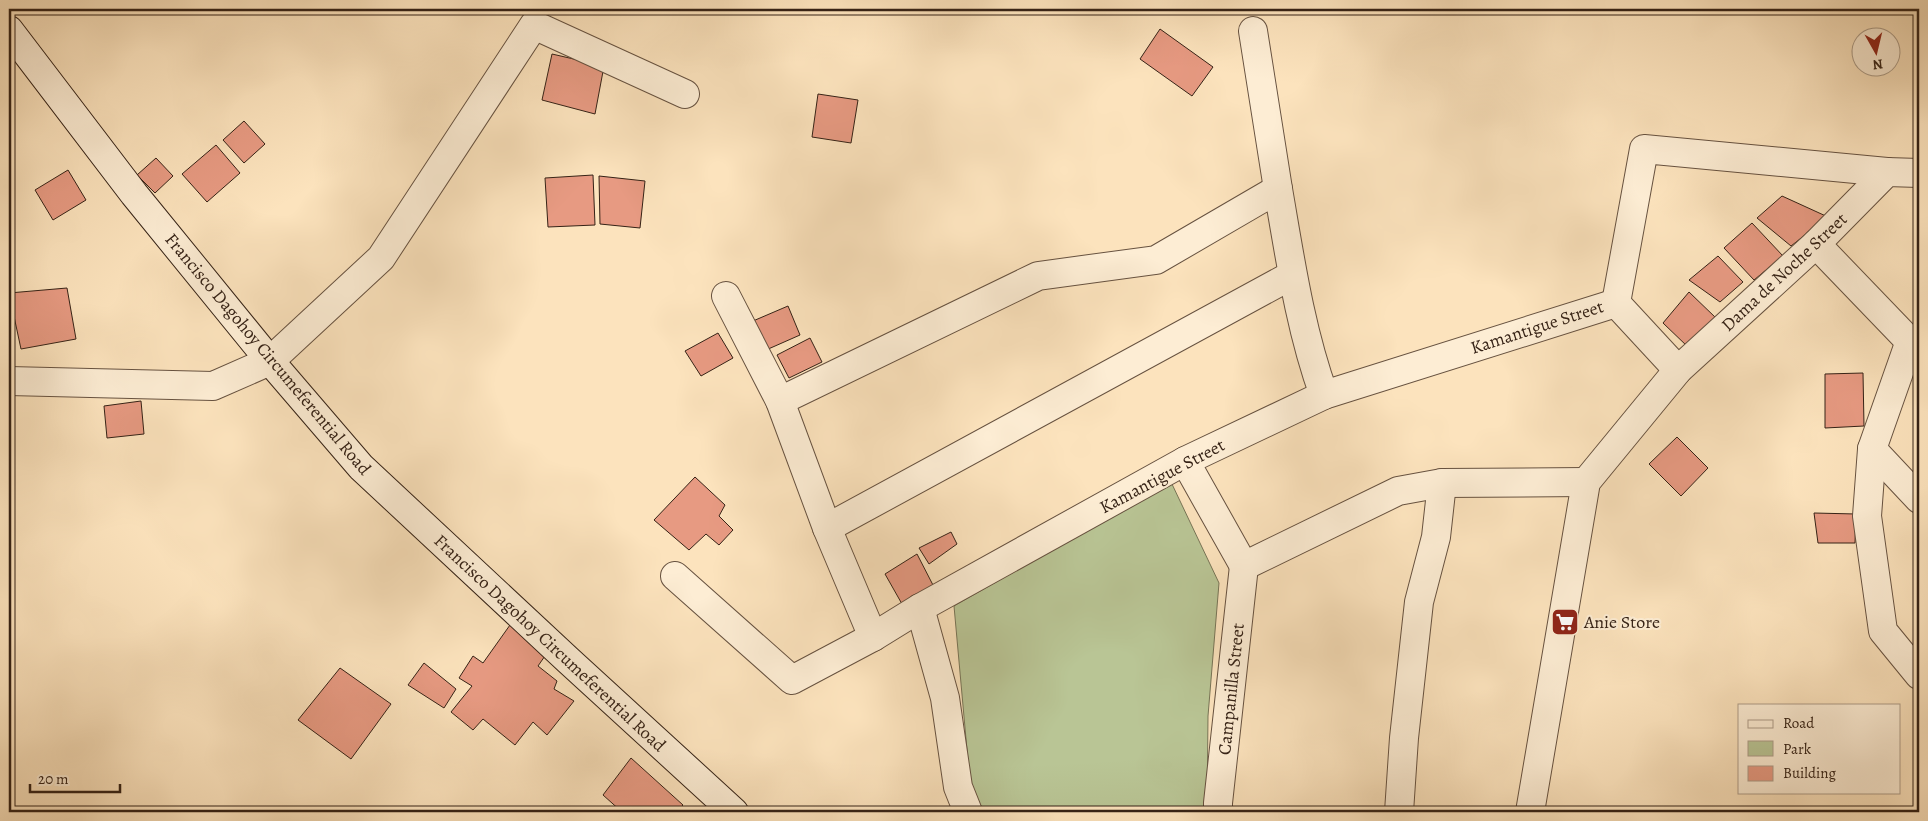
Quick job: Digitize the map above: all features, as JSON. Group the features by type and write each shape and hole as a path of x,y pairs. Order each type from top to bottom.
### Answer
{"street":[{"path":"9,381 213,386 270,361 381,258 531,17 685,94"},
{"name":"Francisco Dagohoy Circumeferential Road","path":"9,30 134,194 270,361 361,467 734,812"},
{"path":"1253,32 1292,275 1315,369 1324,395"},
{"path":"1616,303 1644,150 1887,172 1919,173"},
{"name":"Dama de Noche Street","path":"1586,482 1678,370 1816,244 1887,172"},
{"path":"780,401 1038,276 1156,260 1278,189"},
{"path":"1816,244 1914,346 1872,449 1867,516 1883,632 1919,675"},
{"path":"827,528 1292,275"},
{"path":"726,296 780,401 827,528 874,637"},
{"name":"Kamantigue Street","path":"675,576 792,680 874,637 920,608 1185,462 1324,395 1616,303 1678,370"},
{"path":"1872,449 1919,499"},
{"path":"1185,462 1244,566 1398,491 1442,483 1586,482 1530,812"},
{"path":"1399,812 1404,738 1419,602 1436,538 1442,483"},
{"name":"Campanilla Street","path":"1218,812 1244,566"},
{"path":"920,608 945,698 958,786 968,812"}],"green space":[{"path":"1171,482 1219,583 1208,716 1207,812 983,812 970,783 954,606"}],"building":[{"path":"1160,29 1213,67 1192,96 1140,59"},
{"path":"552,54 604,66 595,114 542,100"},
{"path":"818,94 858,100 851,143 812,137"},
{"path":"244,121 265,144 244,163 223,140"},
{"path":"216,145 240,173 207,202 182,174"},
{"path":"156,158 173,176 155,193 137,175"},
{"path":"68,170 86,200 53,220 35,190"},
{"path":"593,175 595,225 548,227 545,178"},
{"path":"599,176 645,181 640,228 600,224"},
{"path":"1782,196 1828,217 1791,246 1757,218"},
{"path":"1752,223 1783,256 1754,280 1724,248"},
{"path":"1718,256 1743,282 1720,302 1689,280"},
{"path":"67,288 76,339 21,349 9,293"},
{"path":"1689,292 1716,318 1688,347 1663,323"},
{"path":"788,306 800,335 766,350 753,321"},
{"path":"718,333 733,358 701,376 685,351"},
{"path":"810,338 822,362 789,378 777,355"},
{"path":"1863,373 1864,426 1825,428 1825,374"},
{"path":"141,401 144,434 107,438 104,406"},
{"path":"1677,437 1708,468 1681,496 1649,464"},
{"path":"695,477 725,505 719,516 733,530 719,545 706,534 689,550 654,520"},
{"path":"1814,513 1856,514 1855,543 1818,543"},
{"path":"951,532 957,544 929,564 919,548"},
{"path":"917,554 934,587 902,604 885,574"},
{"path":"510,625 547,653 538,666 557,681 554,689 574,701 547,735 533,722 515,745 483,719 473,730 451,712 472,686 459,678 473,656 483,663"},
{"path":"424,663 456,689 444,708 408,685"},
{"path":"340,668 391,704 351,759 298,720"},
{"path":"631,758 683,805 676,812 622,812 603,795"}],"place":[{"name":"Anie Store","path":"1565,622"}]}
